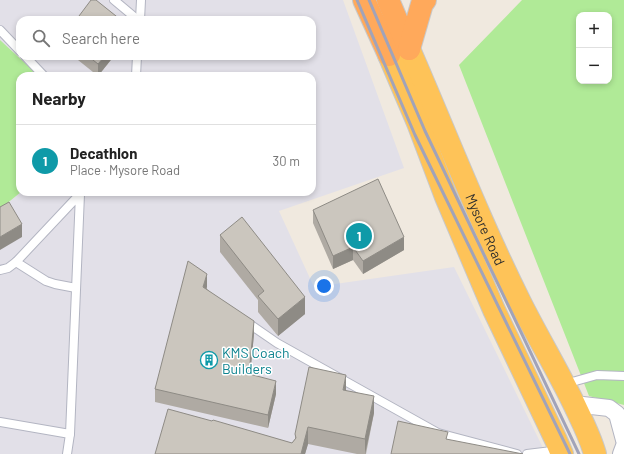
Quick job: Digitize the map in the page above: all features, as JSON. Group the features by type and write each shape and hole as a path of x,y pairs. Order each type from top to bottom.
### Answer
{"highway":[{"name":"Mysore Road","path":"364,0 399,52 439,119 470,195 520,302 564,384 593,446"},
{"name":"Mysore Road","path":"388,0 399,52 418,123 446,197 491,303 559,448"},
{"path":"399,52 425,0"},
{"path":"559,448 593,446"}],"street":[{"path":"574,404 609,408 617,414 624,440"},
{"path":"621,454 624,446"}],"lane":[{"path":"114,0 134,16"},
{"path":"139,16 141,0"},
{"path":"0,30 16,47"},
{"path":"29,60 40,72"},
{"path":"136,72 137,60"},
{"path":"0,270 8,268 16,262 77,196"},
{"path":"67,454 70,434 80,196"},
{"path":"16,262 46,281 76,288"},
{"path":"241,319 277,343 438,433 517,454"},
{"path":"564,384 597,375 624,376"},
{"path":"0,422 70,434"},
{"path":"527,454 559,448"}],"shaded area":[{"path":"0,0 343,0 404,168 279,211 314,287 454,267 546,454 0,454 0,209 16,196 316,196 316,72 35,72 22,60 316,60 316,16 16,16 16,55 0,40"}],"green space":[{"path":"522,0 624,0 624,405 589,396 459,65"},
{"path":"0,40 16,55 16,60 22,60 35,72 16,72 16,196 0,209"}],"building":[{"path":"91,0 96,0 116,16 79,16"},
{"path":"93,60 102,60 98,64"},
{"path":"378,179 404,237 363,261 353,247 333,256 313,210"},
{"path":"9,202 22,224 0,237 0,207"},
{"path":"242,217 305,297 278,319 258,296 264,291 220,235"},
{"name":"KMS Coach Builders","path":"188,261 207,274 203,287 254,321 249,374 276,381 268,415 155,389"},
{"path":"309,367 346,375 343,390 374,396 365,439 308,427 301,454 155,454 168,409 212,421 213,420 292,443 296,438 295,434"},
{"path":"398,421 448,432 446,439 523,454 391,454"}],"railway":[{"path":"357,0 415,135 570,454"},
{"path":"369,0 425,131 579,454"}],"place":[{"name":"Decathlon","path":"359,236"},
{"name":"KMS Coach Builders","path":"209,360"}]}
